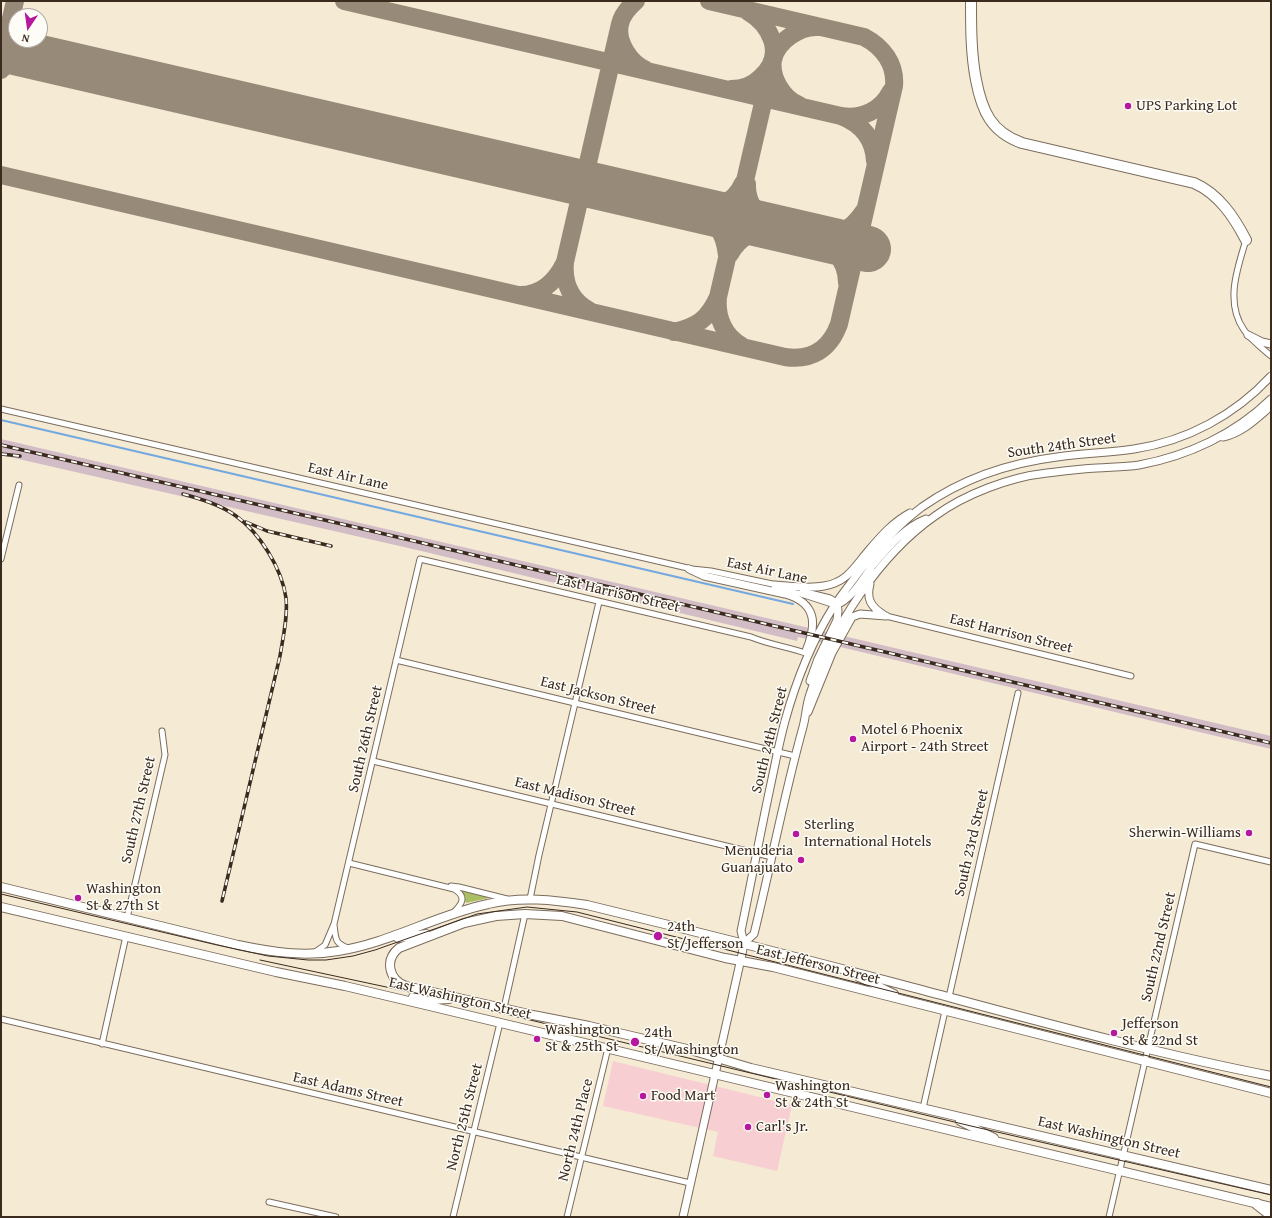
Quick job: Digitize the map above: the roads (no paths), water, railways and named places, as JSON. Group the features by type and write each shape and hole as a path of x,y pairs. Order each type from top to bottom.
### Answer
{"highway":[{"path":"971,1 971,52 980,100 989,118 1002,133 1022,143 1194,183 1216,197 1234,219 1246,240"},
{"path":"1257,1204 1271,1215"}],"main road":[{"path":"1248,335 1262,342 1271,344"},
{"name":"South 24th Street","path":"683,1217 714,1074 741,961 744,943 741,931 785,722 807,654 837,604 879,546 921,508 972,479 1026,462 1058,457 1133,450 1173,441 1200,429 1229,413 1244,402 1271,376"},
{"name":"South 24th Street","path":"744,943 754,934 795,756 806,717 806,705 810,693 827,651 858,597 879,569 906,540 934,516 982,490 1012,480 1041,474 1137,465 1187,451 1215,439 1243,422 1271,399"},
{"path":"1215,439 1234,435 1271,406"},
{"path":"775,585 818,587 840,581 848,575 878,539 897,521 921,508"},
{"path":"810,693 809,685 818,659 838,616 837,604 848,598 880,557 906,531 917,522 934,516"},
{"path":"689,569 704,576 792,596 803,602 810,611 814,628 807,654"},
{"path":"871,581 868,596 869,601 874,608 886,616"},
{"path":"806,717 830,658 852,617 860,614 886,616"},
{"path":"1,887 127,918"},
{"name":"East Jefferson Street","path":"127,918 273,952 312,954 351,949 376,942 452,914 488,903 530,899 554,900 587,905 744,943 1148,1049 1205,1063 1271,1076"},
{"name":"East Washington Street","path":"1,907 608,1048 1271,1207"},
{"name":"East Jefferson Street","path":"389,965 392,955 399,948 464,923 496,916 525,914 562,916 725,958 773,967 1271,1093"},
{"name":"East Jefferson Street","path":"351,949 363,950 400,937 437,933"},
{"name":"East Washington Street","path":"389,965 393,978 401,984 589,1026 718,1058 751,1068 1271,1190"},
{"name":"East Jefferson Street","path":"840,968 913,1003"},
{"path":"345,986 368,987 415,998 431,1000 459,998"},
{"name":"East Washington Street","path":"940,1112 1006,1144"}],"street":[{"path":"1246,240 1235,284 1233,300 1238,319 1248,335 1271,356"},
{"name":"East Air Lane","path":"1,409 710,575 801,594 837,604"},
{"path":"1,559 19,485"},
{"name":"East Harrison Street","path":"420,559 751,637 762,642 807,654"},
{"name":"South 26th Street","path":"312,954 325,945 334,924 420,559"},
{"name":"East Air Lane","path":"689,569 711,571 818,594 837,604"},
{"path":"530,899 538,855 599,602"},
{"name":"East Harrison Street","path":"886,616 1131,676"},
{"name":"East Jackson Street","path":"396,660 795,756"},
{"name":"South 23rd Street","path":"949,997 1018,693"},
{"name":"South 27th Street","path":"127,918 165,755 162,731"},
{"name":"East Madison Street","path":"373,761 772,857"},
{"name":"South 22nd Street","path":"1109,1217 1195,844 1271,862"},
{"name":"East Jefferson Street","path":"349,863 511,900"},
{"name":"East Jefferson Street","path":"446,886 458,891 462,897 461,904 452,914"},
{"path":"504,1008 525,914"},
{"name":"South 26th Street","path":"334,924 338,943 351,949"},
{"path":"102,1044 126,936"},
{"path":"923,1108 945,1011"},
{"name":"East Adams Street","path":"1,1019 690,1183"},
{"name":"North 25th Street","path":"453,1217 500,1023"},
{"name":"North 24th Place","path":"568,1217 608,1048"},
{"path":"269,1202 336,1217"}],"waterway":[{"path":"1,420 793,604"}],"tram line":[{"path":"1,894 268,956 308,960 326,960 353,956 375,950 477,914 527,907 577,912 1271,1087"},
{"path":"260,960 447,1000 971,1126 1271,1195"}],"railway":[{"path":"1,445 1271,743"},
{"path":"1,454 20,456"},
{"path":"183,494 204,500 230,512 245,523 261,542 275,564 284,587 286,598 286,620 280,656 222,901"},
{"path":"246,522 267,531 331,546"}],"place":[{"name":"UPS Parking Lot","path":"1128,106"},
{"name":"Motel 6 Phoenix Airport - 24th Street","path":"853,739"},
{"name":"Sherwin-Williams","path":"1249,833"},
{"name":"Sterling International Hotels","path":"796,834"},
{"name":"Menuderia Guanajuato","path":"801,860"},
{"name":"Washington St & 27th St","path":"78,898"},
{"name":"24th St/Jefferson","path":"658,936"},
{"name":"Jefferson St & 22nd St","path":"1114,1033"},
{"name":"Washington St & 25th St","path":"537,1039"},
{"name":"24th St/Washington","path":"635,1042"},
{"name":"Washington St & 24th St","path":"767,1095"},
{"name":"Food Mart","path":"643,1096"},
{"name":"Carl's Jr.","path":"748,1127"}]}
